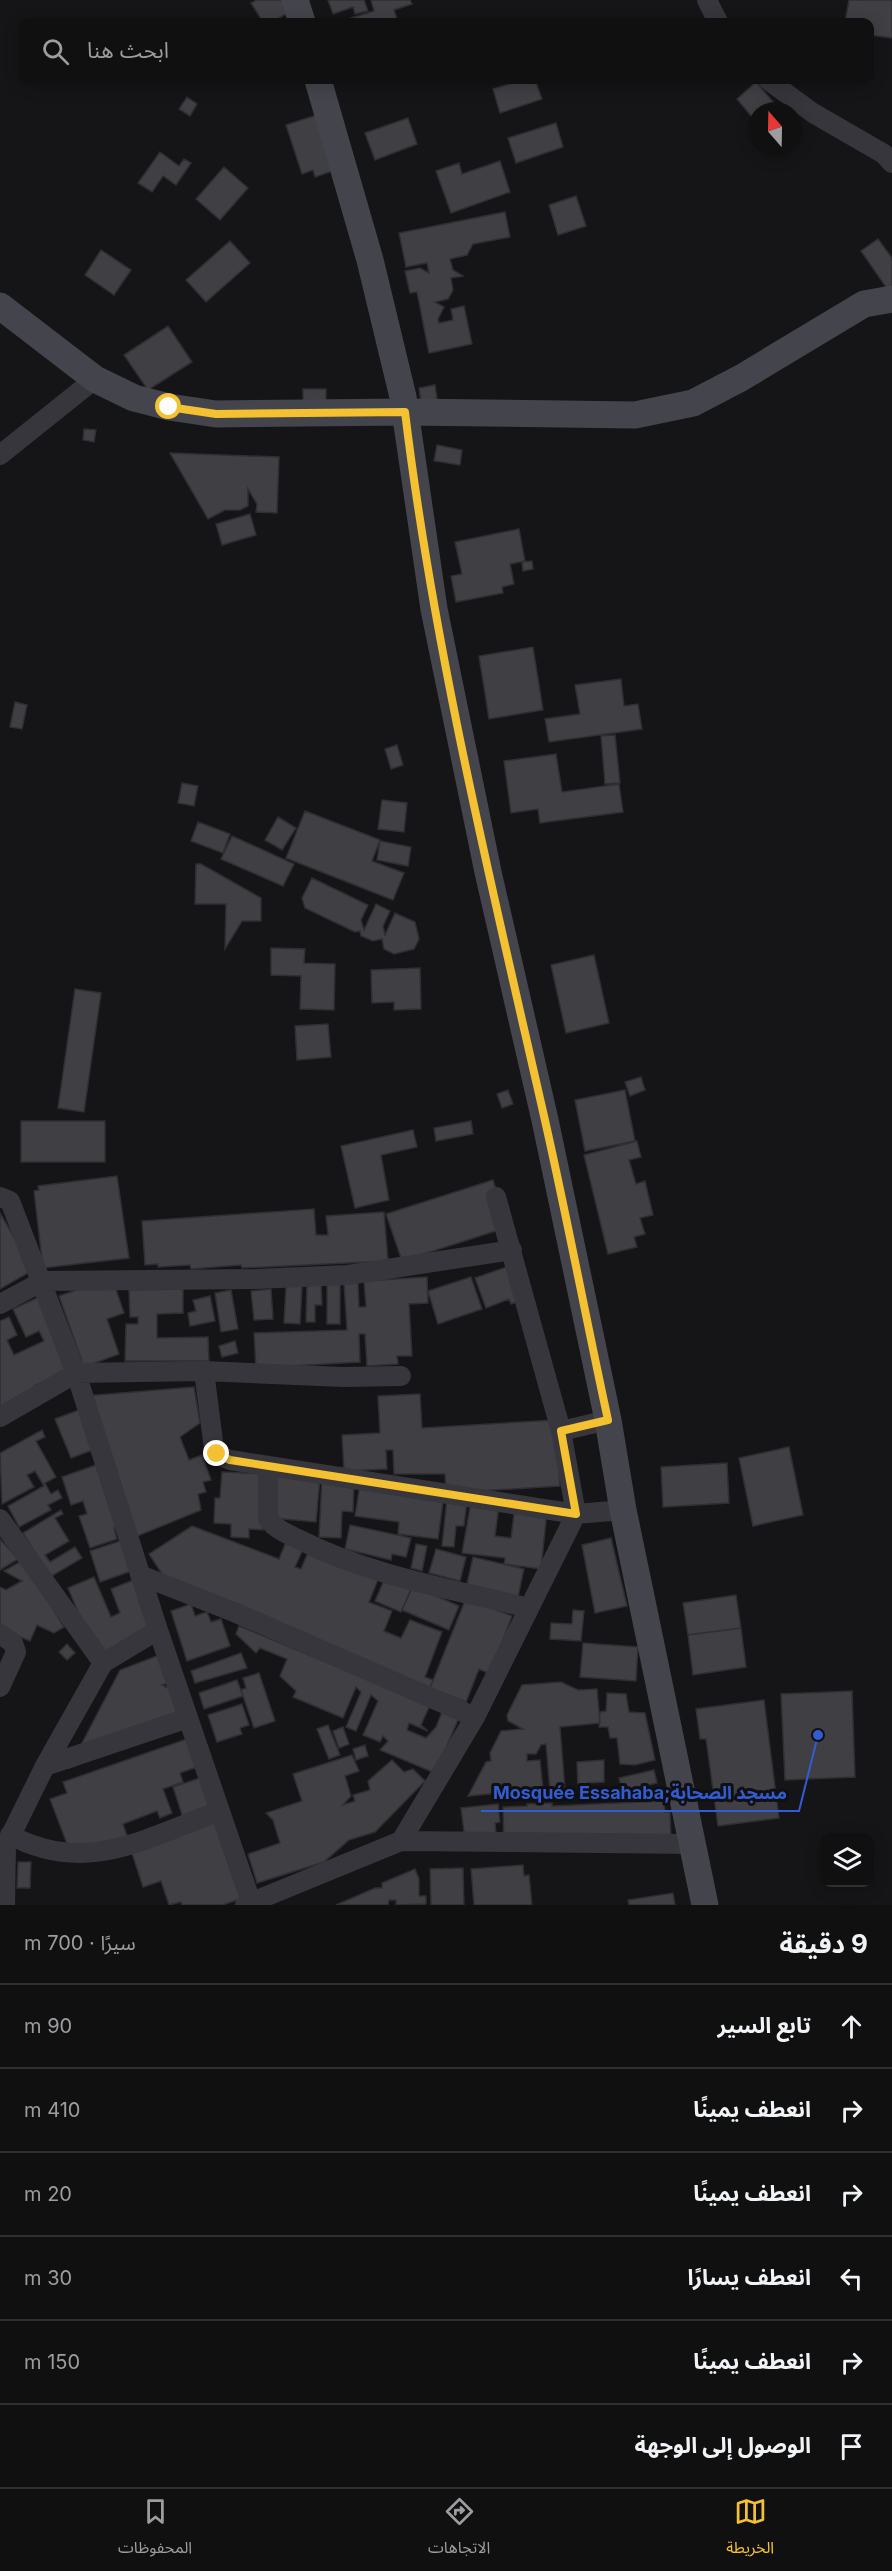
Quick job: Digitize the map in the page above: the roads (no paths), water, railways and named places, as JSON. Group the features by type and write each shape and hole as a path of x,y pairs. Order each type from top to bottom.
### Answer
{"street":[{"path":"295,0 301,18"},
{"path":"707,0 716,18"},
{"path":"319,84 370,260 405,412 436,620 488,872 545,1120 608,1420 623,1510 705,1905"},
{"path":"773,84 813,113 884,154 892,163"},
{"path":"0,306 95,379 134,398 216,414 405,412 635,415 693,403 741,378 864,304 892,299"},
{"path":"0,455 95,379"},
{"path":"0,1197 10,1201 43,1281 76,1373 158,1630 220,1811 248,1904 401,1841 692,1844"},
{"path":"401,1841 475,1717 576,1514 561,1431 496,1197"},
{"path":"0,1304 43,1281 256,1279 348,1275 512,1250"},
{"path":"204,1371 210,1431 217,1454 230,1460 576,1514 623,1510"},
{"path":"0,1417 76,1373 204,1371 343,1377 400,1376"},
{"path":"561,1431 608,1420"},
{"path":"268,1466 268,1519 290,1535 340,1560 367,1569 530,1608"},
{"path":"0,1519 103,1664"},
{"path":"140,1575 234,1612 475,1717"},
{"path":"5,1905 4,1854 10,1835 45,1766 103,1664 158,1630"},
{"path":"0,1634 13,1643 16,1652 0,1687"},
{"path":"45,1766 188,1718"},
{"path":"10,1835 53,1853 94,1854 220,1811"}],"place":[{"name":"Mosquée Essahaba;مسجد الصحابة","path":"818,1735"}]}
